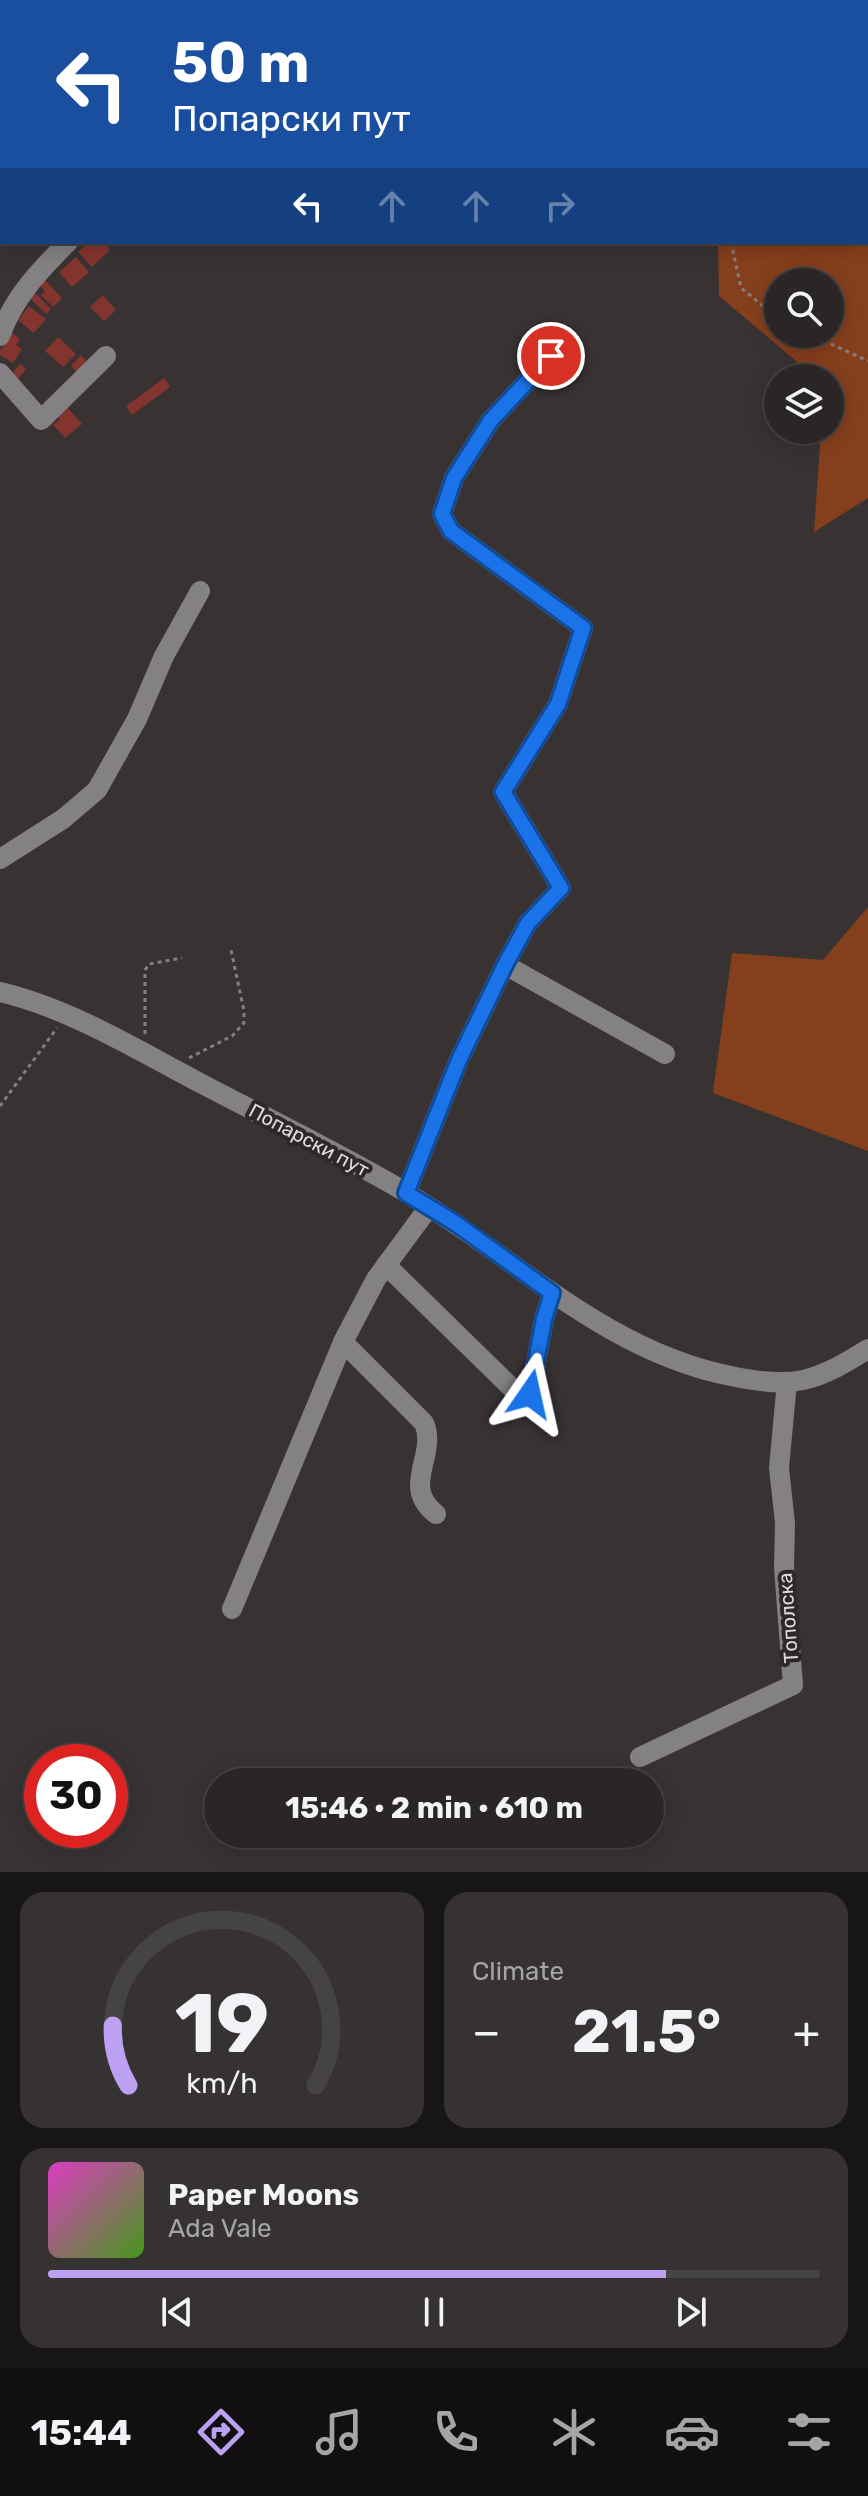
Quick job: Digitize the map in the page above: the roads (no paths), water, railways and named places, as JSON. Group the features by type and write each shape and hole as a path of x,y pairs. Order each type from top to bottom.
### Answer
{"street":[{"path":"0,336 21,294 42,267 66,244"},
{"path":"0,373 41,420 106,356"},
{"path":"406,1193 459,1060 505,965 528,923 561,888 503,792 558,704 583,628 451,531 442,514 454,478 491,420 551,356"},
{"path":"0,859 63,819 97,790 137,719 164,656 200,591"},
{"path":"505,965 665,1054"},
{"name":"Попарски пут","path":"0,992 66,1015 145,1054 406,1193 552,1293 623,1337 681,1363 744,1379 787,1382 825,1373 868,1349"},
{"path":"232,1609 343,1342 376,1279 429,1207"},
{"path":"386,1265 524,1397 531,1389 552,1293"},
{"path":"343,1342 424,1423 427,1437 420,1488 423,1501 436,1514"},
{"name":"Тополска","path":"640,1757 793,1685 784,1568 785,1523 779,1468 787,1382"}]}
